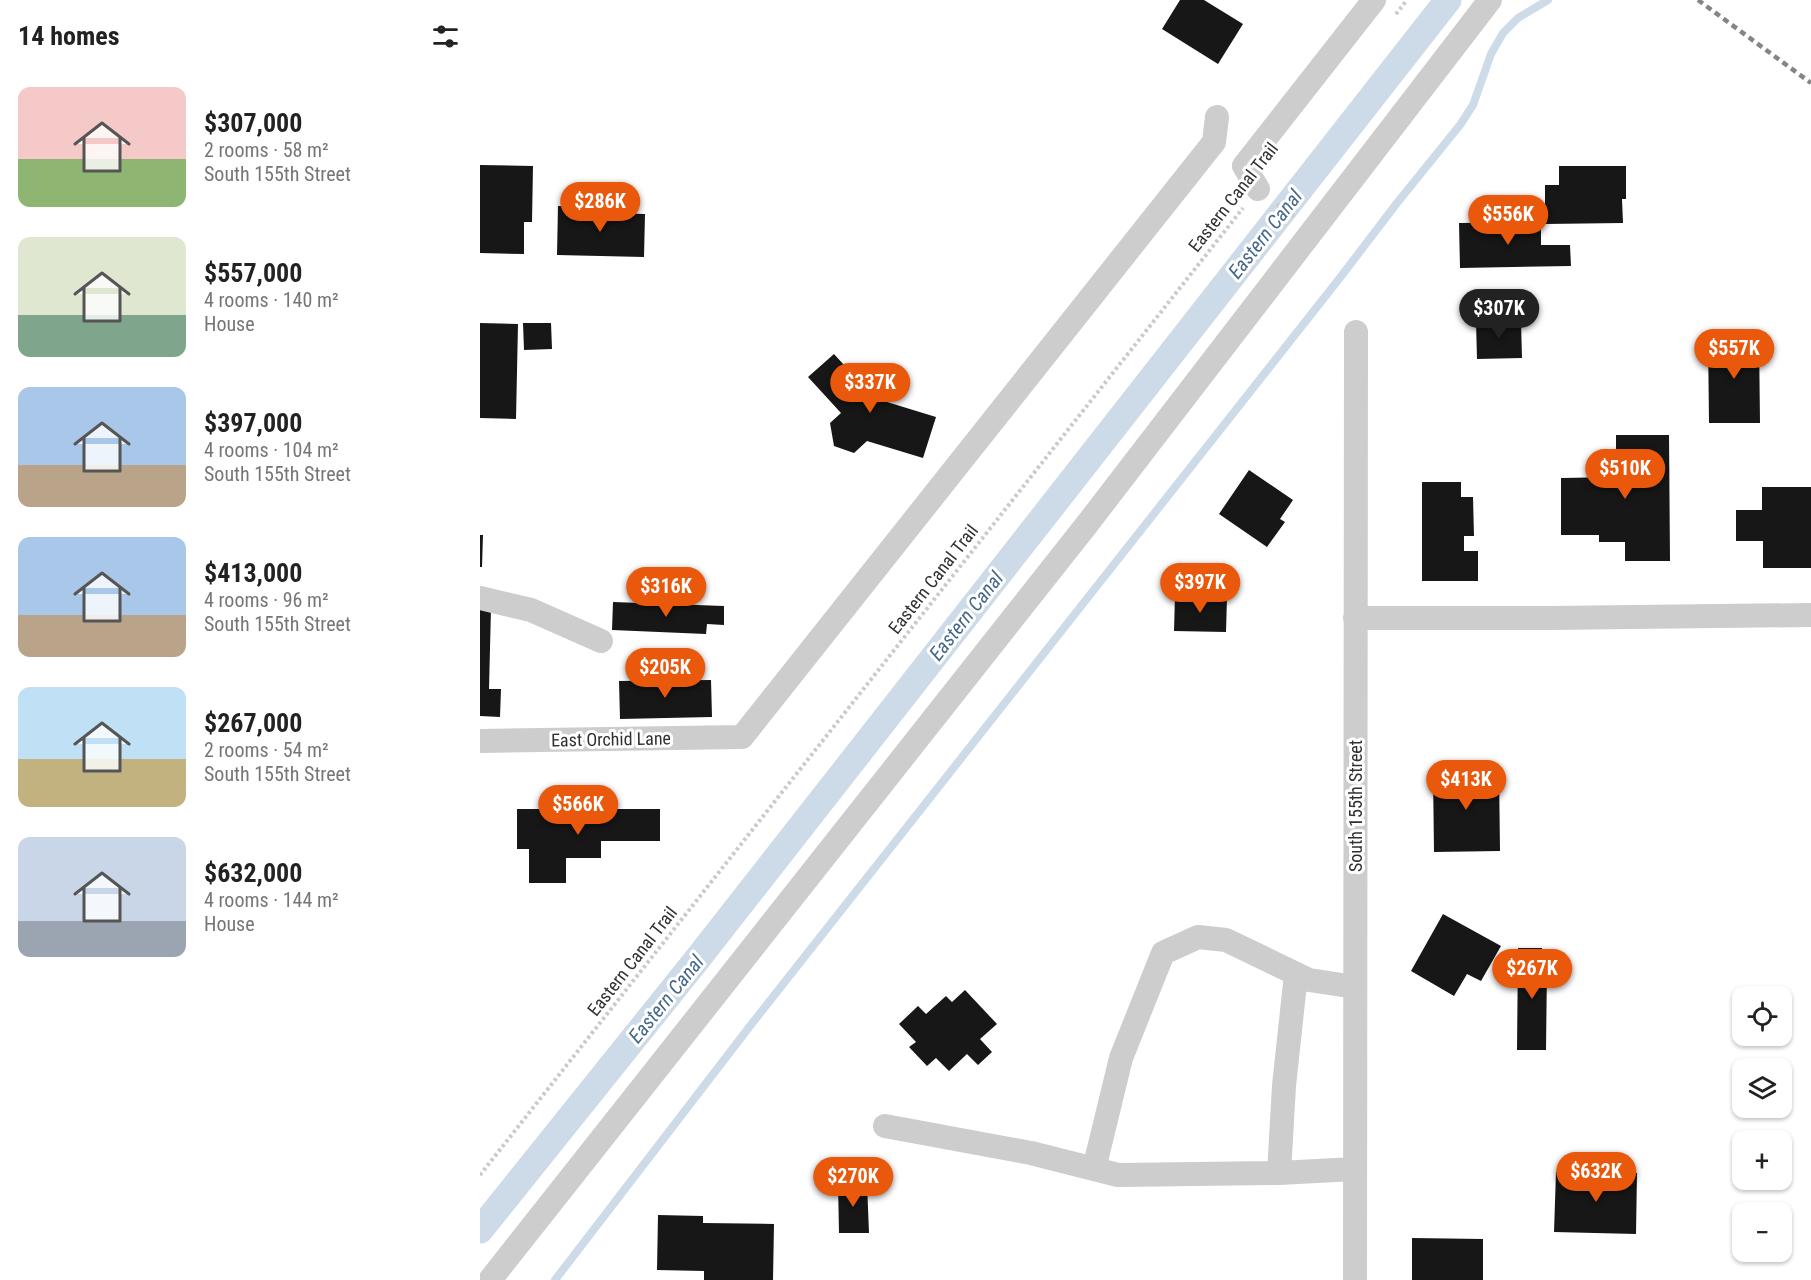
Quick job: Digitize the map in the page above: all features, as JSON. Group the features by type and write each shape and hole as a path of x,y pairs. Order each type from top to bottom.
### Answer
{"street":[{"path":"1258,189 1244,165 1374,0"},
{"path":"490,1280 1088,523 1490,0"},
{"name":"East Orchid Lane","path":"480,741 742,737 1215,142 1217,117"},
{"name":"South 155th Street","path":"1355,1280 1356,332"},
{"path":"480,598 531,610 601,641"},
{"path":"1355,618 1811,615"},
{"path":"1094,1169 1121,1058 1163,953 1198,937 1226,940 1309,980 1355,987"},
{"path":"1279,1173 1284,1086 1296,974"},
{"path":"885,1126 1031,1153 1118,1175 1355,1170"}],"path":[{"path":"1393,18 1407,0"},
{"path":"1258,189 1312,230"},
{"name":"Eastern Canal Trail","path":"480,1175 1258,189"}],"building":[{"path":"1180,0 1204,0 1243,24 1218,64 1162,29"},
{"path":"480,165 533,166 532,222 524,222 524,254 480,253"},
{"path":"1559,166 1626,166 1626,199 1622,199 1623,223 1545,224 1545,185 1559,185"},
{"path":"558,206 606,207 606,213 645,214 644,257 557,255"},
{"path":"1541,222 1541,245 1570,245 1571,266 1460,268 1459,223"},
{"path":"1521,321 1522,358 1477,359 1476,322"},
{"path":"480,323 518,324 516,419 480,418"},
{"path":"523,323 551,323 552,349 524,350"},
{"path":"1759,337 1760,423 1709,423 1708,338"},
{"path":"834,354 855,377 867,380 887,402 936,417 923,458 867,441 854,453 834,446 830,423 841,413 808,377"},
{"path":"1616,435 1669,435 1670,561 1625,561 1625,542 1599,542 1599,535 1561,535 1561,478 1616,477"},
{"path":"1249,470 1293,500 1280,519 1285,522 1267,547 1219,514"},
{"path":"1422,482 1461,482 1461,497 1473,497 1474,536 1464,536 1464,551 1478,551 1478,581 1422,581"},
{"path":"1762,487 1811,487 1811,568 1763,568 1763,541 1736,541 1736,510 1762,510"},
{"path":"480,535 483,535 482,567 480,567"},
{"path":"1175,595 1227,597 1226,632 1174,631"},
{"path":"613,602 724,606 724,625 707,624 706,634 612,630"},
{"path":"480,607 491,608 489,689 501,689 500,717 480,716"},
{"path":"711,680 712,717 620,719 619,681"},
{"path":"1499,771 1500,851 1434,852 1433,772"},
{"path":"517,809 660,809 660,841 601,841 601,858 566,858 566,883 529,883 529,849 517,849"},
{"path":"1443,914 1501,946 1481,981 1467,974 1454,996 1411,971"},
{"path":"1518,948 1542,948 1542,967 1547,967 1546,1050 1517,1050"},
{"path":"965,990 997,1024 980,1039 992,1052 978,1065 967,1054 949,1071 936,1058 927,1066 909,1047 916,1042 899,1024 918,1006 926,1014 946,996 952,1002"},
{"path":"1556,1172 1637,1173 1636,1234 1554,1232"},
{"path":"867,1183 869,1233 839,1233 838,1184"},
{"path":"658,1215 703,1216 703,1223 774,1224 773,1280 704,1280 704,1271 657,1270"},
{"path":"1412,1238 1483,1239 1483,1280 1412,1280"}],"waterway":[{"name":"Eastern Canal","path":"480,1230 699,957 1448,0"},
{"path":"555,1280 750,1026 1460,125 1473,105 1491,54 1503,33 1518,18 1548,0"}],"railway":[{"path":"1698,0 1811,83"}]}
